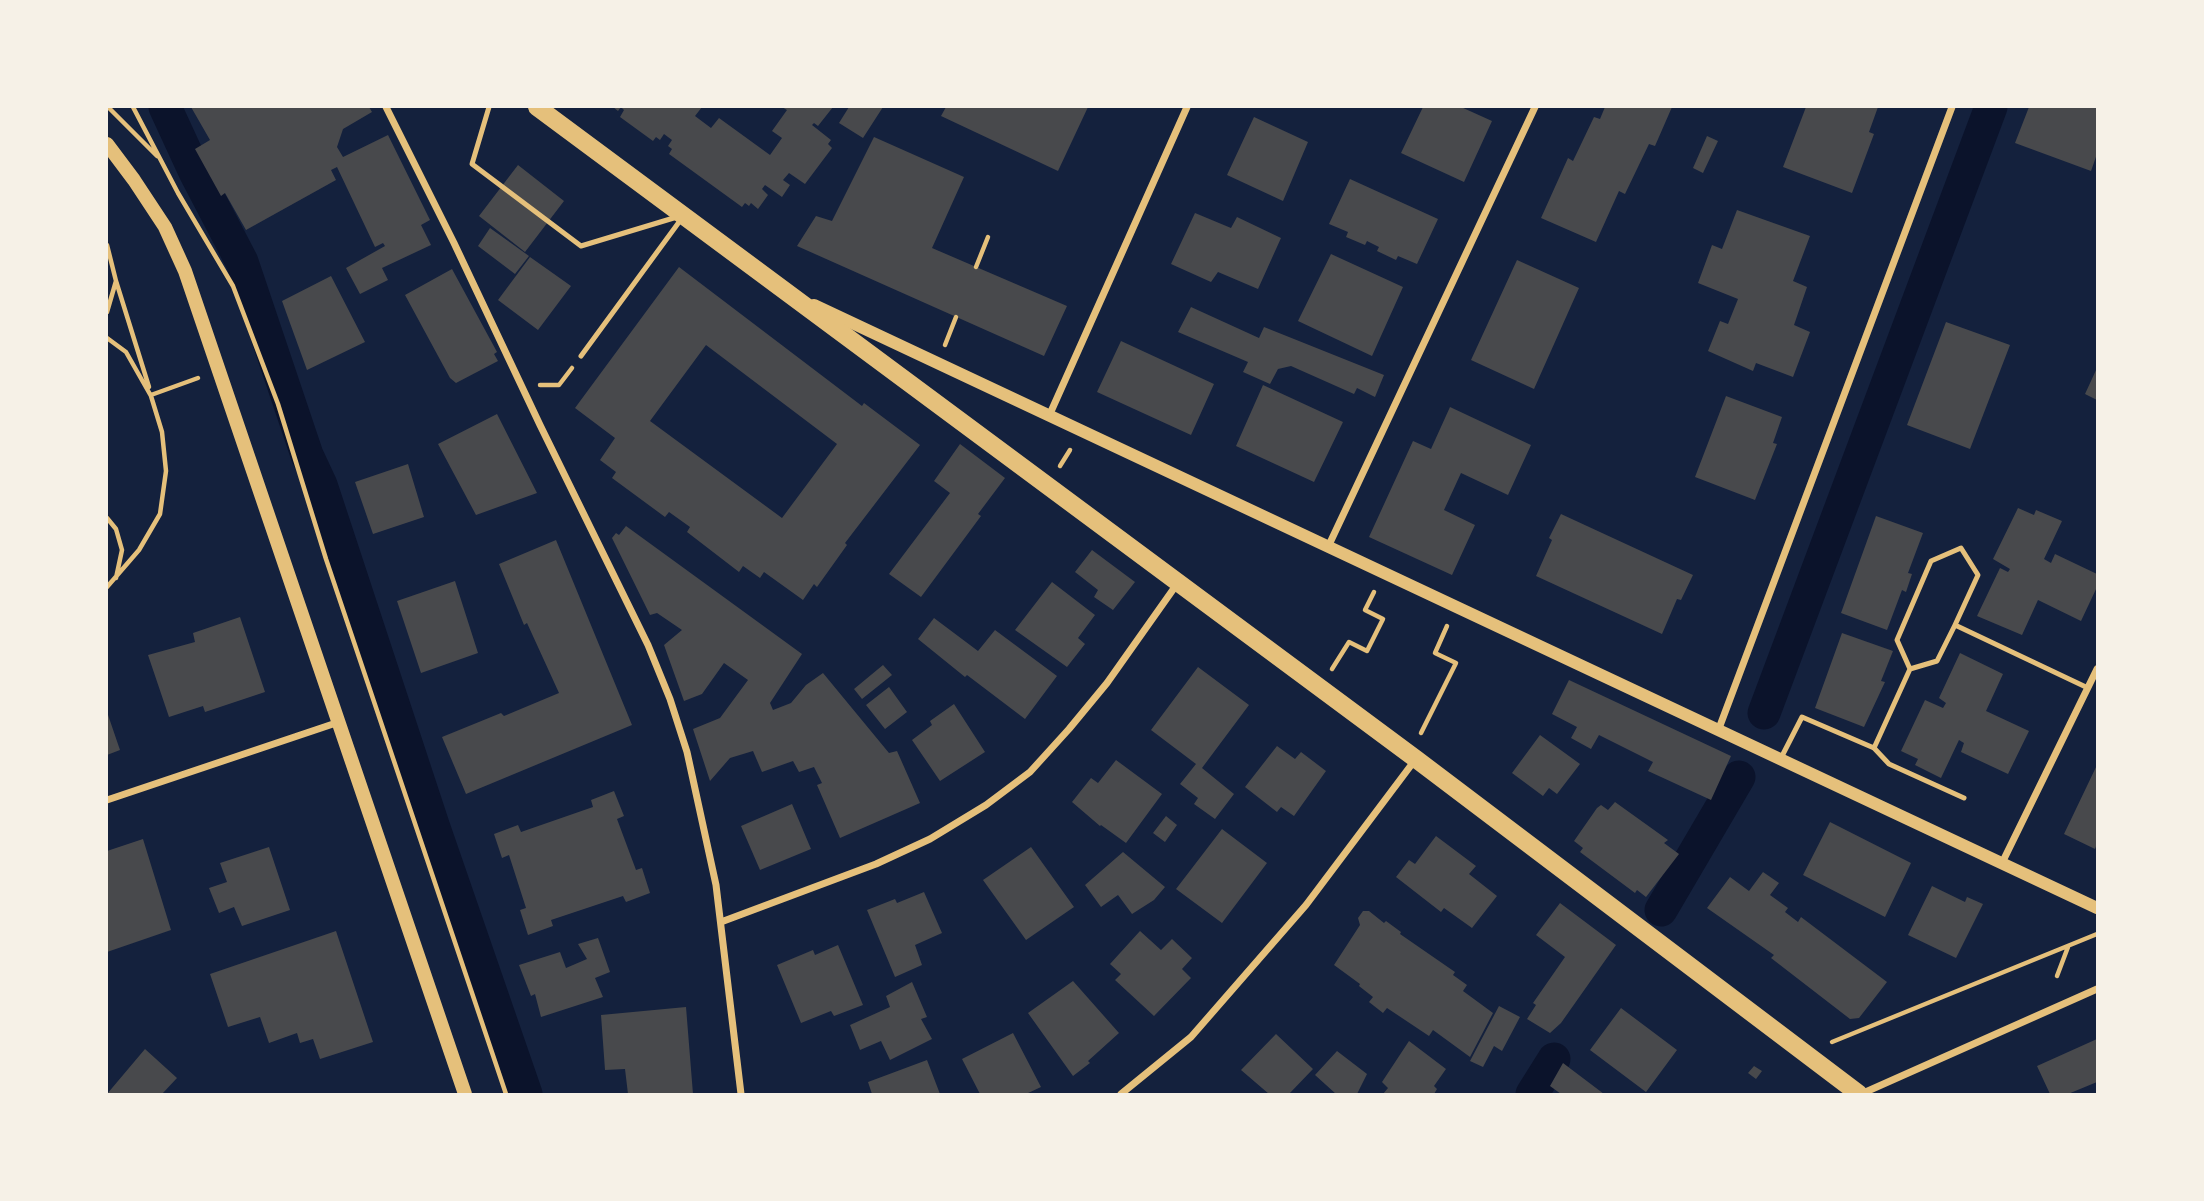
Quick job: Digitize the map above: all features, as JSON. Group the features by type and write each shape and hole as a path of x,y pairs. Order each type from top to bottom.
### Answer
{"main road":[{"path":"537,107 1416,759 1860,1094"},
{"path":"107,144 165,227 185,271 465,1094"}],"street":[{"path":"386,107 454,243 652,656 670,699 687,752 716,886 741,1094"},
{"path":"1049,416 1187,107"},
{"path":"1328,547 1535,107"},
{"path":"1718,731 1952,107"},
{"path":"794,296 1718,731 2094,903"},
{"path":"721,922 876,864 930,839 986,805 1030,772 1069,729 1107,683 1178,584"},
{"path":"2002,863 2097,670"},
{"path":"107,800 340,722"},
{"path":"1121,1094 1200,1027 1306,905 1416,759"},
{"path":"1860,1094 2097,989"}],"lane":[{"path":"489,107 472,164 581,246 684,215"},
{"path":"581,356 684,215"},
{"path":"1874,748 1910,669 1897,640 1931,561 1961,548 1978,575 1937,661 1910,669"},
{"path":"1955,625 2088,688"},
{"path":"1781,758 1802,717 1874,748 1889,764 1965,799"}],"path":[{"path":"108,107 160,159"},
{"path":"132,107 233,286 278,404 330,572 506,1094"},
{"path":"976,267 988,237"},
{"path":"107,245 162,432 166,471 160,514 139,551 107,587"},
{"path":"107,312 116,281"},
{"path":"107,338 126,352 151,396"},
{"path":"151,396 219,371"},
{"path":"1060,467 1073,443"},
{"path":"107,518 116,529 122,550 116,579"},
{"path":"1332,670 1349,642 1367,652 1383,620 1365,610 1376,587"},
{"path":"1420,735 1456,663 1435,653 1449,622"},
{"path":"1805,1053 2097,934"},
{"path":"2057,976 2068,946"}],"building":[{"path":"191,107 369,107 372,112 343,129 337,147 343,157 388,135 430,220 421,225 431,245 382,268 388,280 360,294 346,268 385,246 383,243 375,247 337,167 331,170 336,180 246,230 225,193 221,196 195,149 210,140"},
{"path":"621,107 702,107 695,116 711,128 719,118 770,155 782,138 772,131 787,110 782,107 833,107 818,126 814,123 812,125 831,140 828,144 832,148 805,184 789,173 783,180 790,185 782,197 765,185 762,189 768,195 758,209 751,203 749,206 745,203 742,207 669,154 672,149 668,146 672,140 664,134 660,140 656,137 653,141 620,117 624,110"},
{"path":"849,107 883,107 863,138 839,123"},
{"path":"946,107 1088,107 1058,171 941,116"},
{"path":"1423,107 1461,107 1492,121 1464,182 1401,153"},
{"path":"1605,107 1672,107 1655,146 1649,144 1625,194 1619,191 1596,242 1541,218 1568,158 1573,161 1594,117 1600,119"},
{"path":"1806,107 1878,107 1869,132 1874,134 1852,193 1783,167"},
{"path":"2029,107 2097,108 2097,154 2091,171 2015,143"},
{"path":"1254,117 1308,142 1283,201 1227,175"},
{"path":"1707,136 1718,141 1703,173 1693,168"},
{"path":"874,137 964,177 932,248 1067,306 1044,356 797,246 816,216 832,221"},
{"path":"518,165 564,201 525,252 479,216"},
{"path":"1350,179 1438,219 1417,264 1398,256 1396,260 1377,251 1379,247 1367,241 1365,245 1346,237 1348,232 1329,224"},
{"path":"1737,210 1810,236 1793,281 1807,287 1794,325 1810,332 1793,377 1756,363 1753,371 1708,351 1720,321 1728,324 1738,299 1698,283 1712,245 1722,249"},
{"path":"1195,213 1231,228 1237,217 1281,238 1258,289 1218,272 1211,282 1171,264"},
{"path":"490,228 529,256 515,274 478,246"},
{"path":"1331,254 1403,287 1372,356 1298,321"},
{"path":"530,257 571,286 538,330 498,300"},
{"path":"1517,260 1579,288 1534,389 1471,360"},
{"path":"679,267 862,406 864,403 920,445 845,543 847,545 817,587 814,584 803,600 764,572 760,578 743,566 739,572 687,532 690,527 669,512 665,517 612,478 616,472 600,460 615,438 575,408","holes":["706,345 837,444 782,518 650,421"]},
{"path":"452,269 497,352 494,354 498,361 456,383 450,378 405,295"},
{"path":"331,276 365,342 307,370 282,301"},
{"path":"1191,307 1259,338 1264,327 1384,375 1375,397 1357,388 1354,394 1291,366 1278,369 1270,384 1243,372 1248,362 1178,332"},
{"path":"1946,322 2010,345 1970,449 1907,425"},
{"path":"1121,341 1214,384 1191,435 1097,392"},
{"path":"2097,368 2097,400 2085,394"},
{"path":"1263,385 1343,422 1314,482 1236,446"},
{"path":"1726,396 1782,417 1773,443 1777,444 1755,500 1695,477"},
{"path":"1450,407 1531,445 1508,495 1461,473 1444,510 1475,525 1452,575 1369,537 1413,441 1431,449"},
{"path":"497,414 537,493 476,515 438,444"},
{"path":"960,444 1005,478 978,514 981,516 921,597 889,574 950,493 934,481"},
{"path":"408,464 424,517 373,534 355,482"},
{"path":"2018,508 2034,515 2036,510 2062,521 2044,559 2051,563 2055,554 2097,574 2097,587 2081,621 2038,600 2022,635 1977,616 2000,568 2008,572 2010,569 1993,559"},
{"path":"1561,514 1693,575 1681,600 1677,599 1662,634 1536,576 1552,540 1549,538"},
{"path":"1876,516 1923,533 1908,573 1912,574 1906,592 1902,590 1887,630 1841,613"},
{"path":"626,526 802,654 770,703 773,710 791,703 806,685 823,673 889,753 897,751 920,803 840,838 817,785 822,783 814,767 799,772 793,761 762,772 753,751 730,758 710,781 693,729 720,718 748,680 724,663 702,694 684,701 664,645 682,630 657,613 650,615 612,538 616,533 619,535"},
{"path":"556,540 632,725 466,794 442,737 501,713 504,716 559,693 527,623 524,625 499,564"},
{"path":"1092,550 1135,582 1113,610 1094,597 1098,590 1075,572"},
{"path":"455,581 478,653 421,673 397,601"},
{"path":"1052,582 1095,615 1078,638 1085,644 1067,667 1015,630"},
{"path":"240,617 265,692 205,712 203,706 169,717 148,655 195,642 193,633"},
{"path":"934,618 978,651 995,630 1057,676 1025,719 967,675 965,677 918,639"},
{"path":"1842,633 1893,651 1881,681 1885,682 1864,727 1815,708"},
{"path":"1960,653 2003,674 1986,711 2029,731 2008,774 1961,752 1964,743 1959,740 1941,778 1915,765 1918,759 1901,751 1925,700 1943,708 1946,703 1939,698"},
{"path":"883,665 892,675 862,699 854,689"},
{"path":"1198,667 1249,705 1202,768 1234,794 1215,819 1194,804 1198,798 1180,784 1196,764 1151,730"},
{"path":"1569,680 1731,756 1711,800 1648,771 1653,762 1599,735 1591,749 1571,738 1577,727 1552,714"},
{"path":"889,687 907,712 885,729 866,705"},
{"path":"954,704 985,752 940,781 912,740 932,725 930,721"},
{"path":"107,712 120,750 107,755"},
{"path":"1540,735 1580,764 1557,794 1549,788 1543,796 1512,773"},
{"path":"1277,746 1295,759 1301,752 1326,771 1294,816 1281,807 1277,812 1245,787"},
{"path":"1116,760 1162,794 1126,843 1100,826 1072,802 1091,778 1098,783"},
{"path":"2097,765 2097,844 2095,849 2064,834"},
{"path":"614,791 624,816 617,819 636,870 642,868 650,893 626,902 623,896 551,920 553,926 528,935 520,910 526,908 509,855 502,858 494,834 518,825 521,832 593,807 591,800"},
{"path":"1615,802 1668,840 1664,843 1679,854 1646,897 1637,890 1635,893 1580,852 1583,848 1574,841 1597,808 1601,805 1608,810"},
{"path":"792,804 811,849 760,870 741,826"},
{"path":"1166,816 1177,825 1165,842 1153,833"},
{"path":"1830,822 1911,863 1885,917 1803,875"},
{"path":"1222,829 1267,863 1222,923 1176,889"},
{"path":"1436,836 1476,866 1469,874 1497,896 1472,928 1444,908 1441,912 1396,877 1409,860 1415,864"},
{"path":"143,839 171,930 107,952 107,851"},
{"path":"269,847 290,910 242,926 234,907 219,913 209,888 227,882 220,863"},
{"path":"1031,847 1074,907 1026,940 983,880"},
{"path":"1123,852 1165,887 1154,900 1132,914 1118,895 1101,907 1085,885"},
{"path":"1763,872 1779,883 1770,895 1788,908 1785,912 1798,922 1801,917 1887,982 1859,1018 1850,1019 1771,958 1774,955 1707,908 1730,877 1749,891"},
{"path":"1932,886 1965,902 1967,897 1983,904 1956,958 1908,935"},
{"path":"924,892 942,933 915,945 922,965 895,977 867,910 895,899 897,903"},
{"path":"1560,903 1616,945 1561,1023 1550,1033 1527,1019 1536,1005 1533,1003 1565,957 1536,935"},
{"path":"1363,911 1369,911 1384,923 1386,921 1401,932 1400,934 1455,972 1453,975 1467,985 1463,991 1493,1013 1470,1057 1433,1030 1429,1036 1387,1008 1383,1013 1369,1002 1373,997 1359,986 1360,984 1334,965 1360,925 1358,918"},
{"path":"336,931 373,1042 320,1059 313,1039 300,1043 297,1033 269,1043 260,1017 228,1027 210,974"},
{"path":"1140,931 1161,950 1172,939 1192,958 1182,969 1191,978 1154,1016 1115,980 1121,974 1110,964"},
{"path":"598,938 610,972 595,978 603,997 541,1017 535,994 531,996 519,965 560,952 566,968 587,959 578,944"},
{"path":"838,945 863,1005 834,1016 831,1011 801,1023 777,965 813,950 815,955"},
{"path":"1073,981 1119,1033 1088,1061 1090,1063 1073,1076 1028,1013"},
{"path":"912,982 927,1017 921,1019 932,1039 890,1060 881,1041 860,1050 850,1025 890,1007 886,996"},
{"path":"1499,1006 1520,1017 1502,1051 1494,1046 1483,1067 1470,1061"},
{"path":"686,1007 693,1094 628,1094 625,1069 605,1070 601,1015"},
{"path":"1621,1008 1677,1050 1646,1092 1590,1050"},
{"path":"1013,1033 1041,1087 1026,1094 980,1094 962,1059"},
{"path":"1276,1034 1313,1069 1289,1094 1269,1094 1241,1070"},
{"path":"2097,1039 2097,1082 2068,1094 2050,1094 2037,1066"},
{"path":"1409,1041 1446,1069 1434,1086 1437,1089 1434,1094 1383,1094 1388,1088 1382,1082"},
{"path":"145,1049 177,1078 162,1094 107,1094"},
{"path":"1337,1051 1367,1074 1357,1094 1336,1094 1315,1075"},
{"path":"927,1060 940,1094 872,1094 868,1082"},
{"path":"1563,1063 1604,1094 1561,1094 1550,1086"},
{"path":"1754,1066 1762,1071 1756,1079 1748,1073"}],"waterway":[{"path":"165,107 242,262 307,455 321,485 433,825 526,1094"},
{"path":"1764,713 1991,107"},
{"path":"1661,910 1739,777"},
{"path":"1532,1094 1554,1059"}]}
